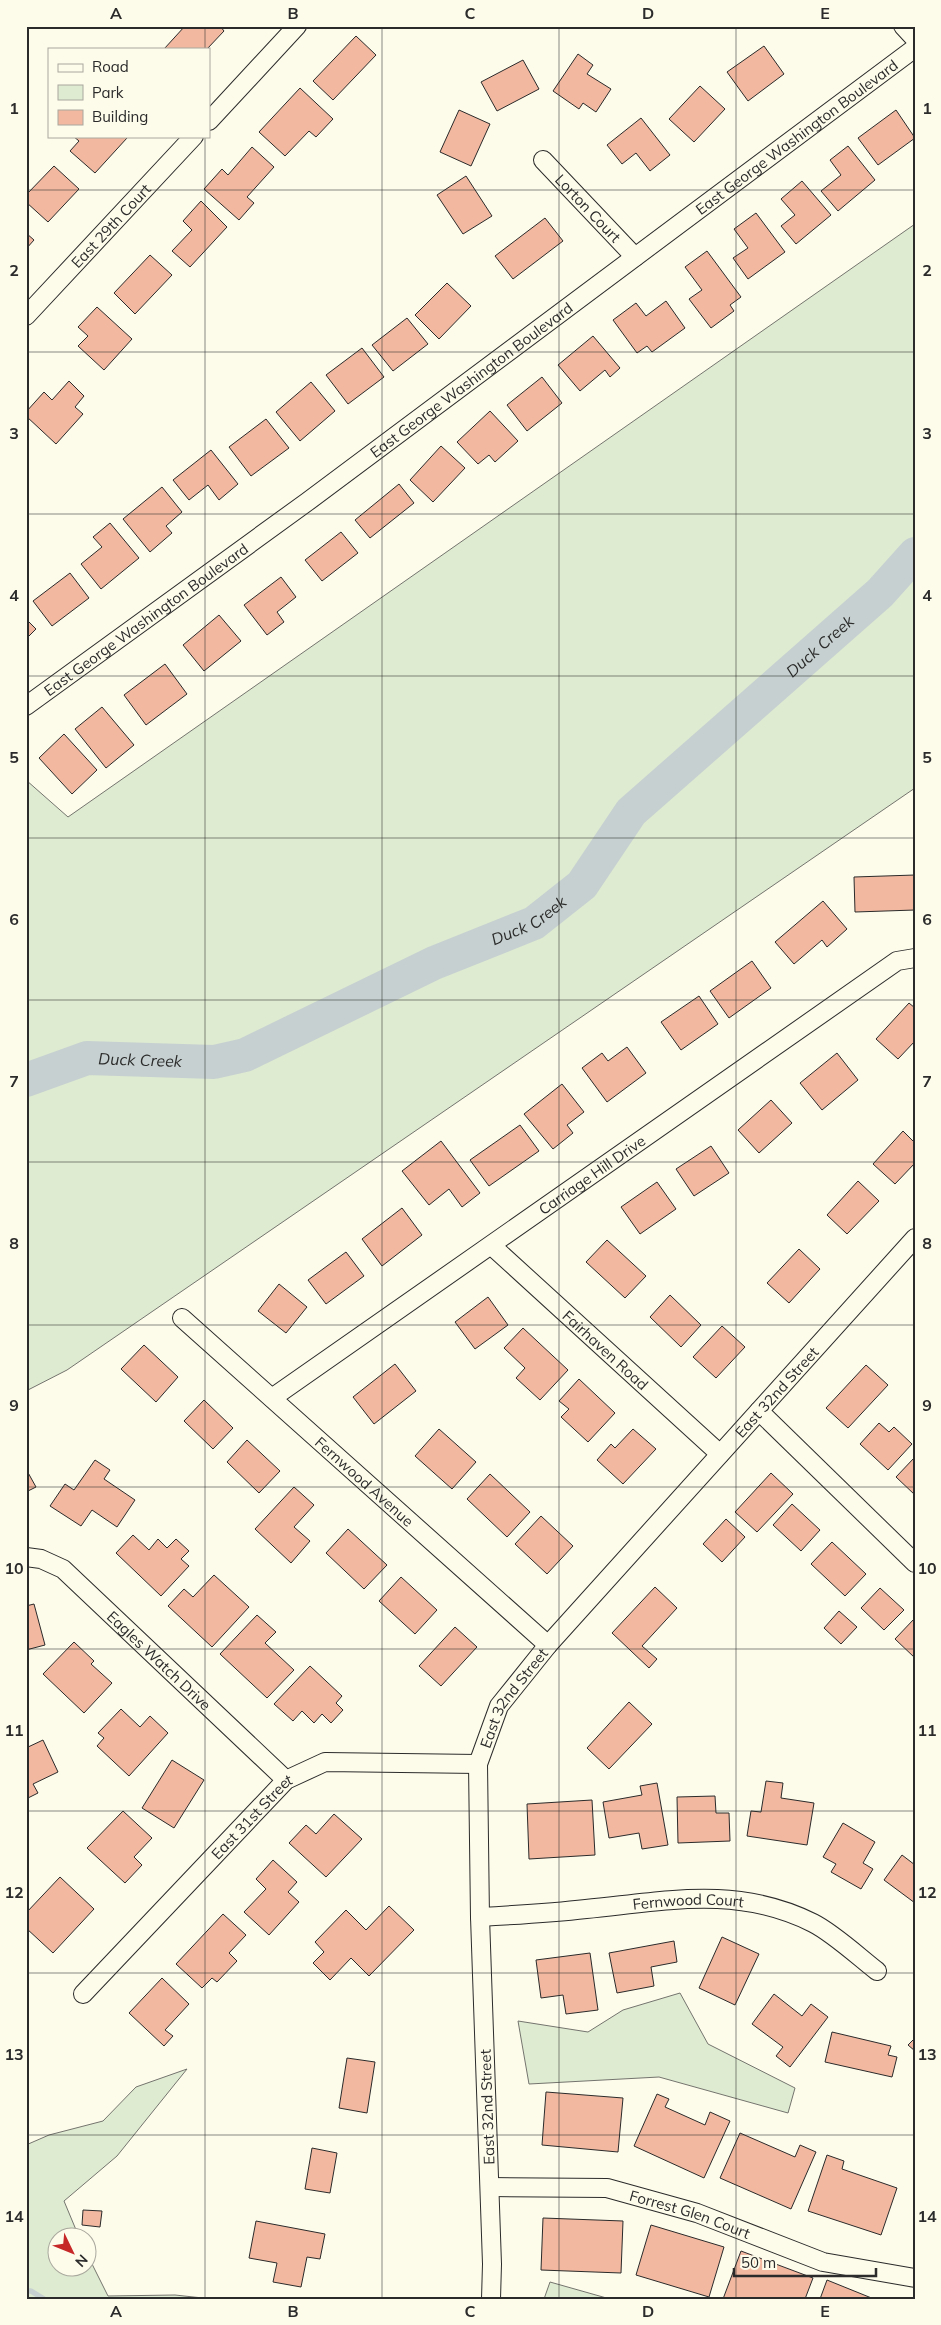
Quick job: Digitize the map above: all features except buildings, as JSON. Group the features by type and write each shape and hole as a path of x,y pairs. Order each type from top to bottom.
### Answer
{"street":[{"path":"210,120 297,26"},
{"path":"903,26 915,38"},
{"name":"East George Washington Boulevard","path":"26,706 307,502 915,48"},
{"name":"East 29th Court","path":"26,316 192,138"},
{"name":"Lorton Court","path":"543,160 635,257"},
{"name":"Carriage Hill Drive","path":"272,1398 492,1246 896,960 915,958"},
{"name":"East 32nd Street","path":"491,2299 490,2187 480,1917 478,1764 499,1706 548,1645 915,1238"},
{"name":"Fairhaven Road","path":"492,1246 720,1454"},
{"name":"Fernwood Avenue","path":"182,1318 548,1645"},
{"path":"759,1410 915,1563"},
{"name":"Eagles Watch Drive","path":"26,1557 41,1559 63,1569 286,1780"},
{"name":"East 31st Street","path":"83,1994 286,1780 325,1762 478,1764"},
{"name":"Fernwood Court","path":"480,1917 562,1912 682,1899 733,1899 775,1908 815,1924 877,1971"},
{"name":"Forrest Glen Court","path":"490,2187 607,2188 697,2213 823,2262 915,2278"}],"green space":[{"path":"915,224 915,788 67,1370 26,1391 26,780 68,817"},
{"path":"680,1993 708,2044 795,2088 788,2113 659,2077 529,2084 518,2021 588,2032 623,2010"},
{"path":"187,2069 117,2156 64,2201 75,2228 48,2228 48,2278 98,2278 98,2276 108,2296 175,2295 212,2299 26,2299 26,2145 49,2135 103,2121 136,2087"},
{"path":"550,2282 610,2299 544,2299"}],"waterway":[{"name":"Duck Creek","path":"26,1080 87,1058 214,1062 245,1055 434,963 534,923 582,885 631,812 880,593 915,554"},
{"path":"26,2291 31,2291 44,2299"}]}
